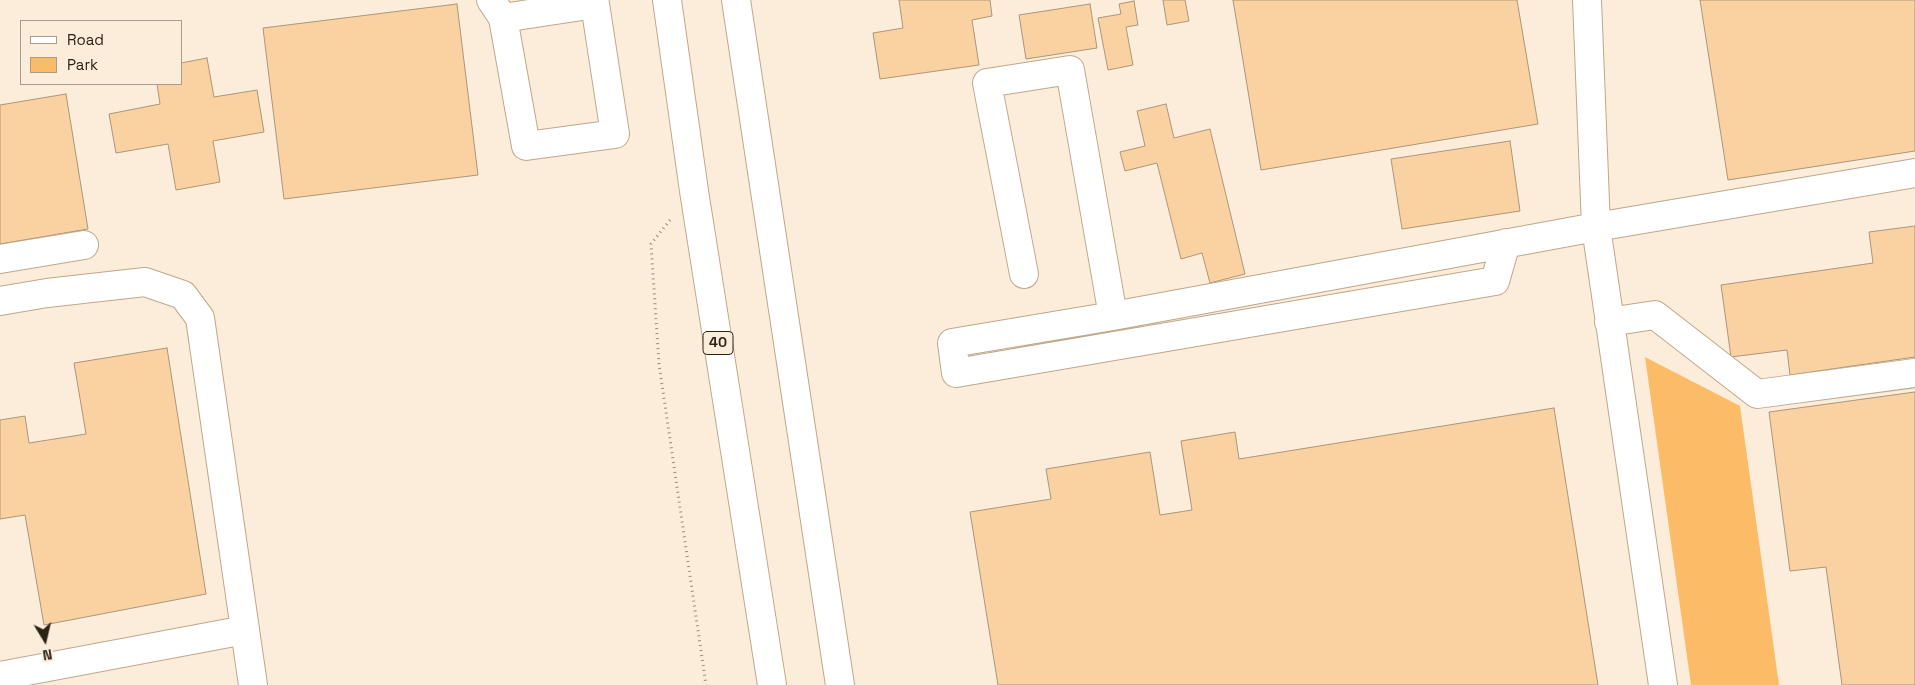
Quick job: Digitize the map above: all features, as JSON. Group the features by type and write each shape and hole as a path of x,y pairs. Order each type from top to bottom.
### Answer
{"main road":[{"name":"40","path":"667,0 694,191 772,685"},
{"path":"736,0 840,685"},
{"path":"1586,0 1596,227 1663,685"},
{"path":"595,4 615,134 526,146 497,9 595,4"},
{"path":"1024,274 987,83 1070,70 1113,316"},
{"path":"1506,244 1495,281 956,373 952,343 1113,316 1596,227 1915,173"},
{"path":"0,258 84,244"},
{"path":"0,301 47,293 145,282 183,295 195,310 200,318 253,685"},
{"path":"1610,322 1655,314 1757,394 1915,373"},
{"path":"0,676 245,630"}],"path":[{"path":"694,191 650,244 659,364 706,685"}],"green space":[{"path":"1645,357 1740,406 1779,685 1691,685"}],"building":[{"path":"899,0 990,0 992,16 972,20 979,65 880,79 873,33 903,28"},
{"path":"1163,0 1185,0 1189,21 1167,25"},
{"path":"1233,0 1517,0 1538,124 1261,170"},
{"path":"1700,0 1915,0 1915,151 1728,180"},
{"path":"1134,1 1138,25 1126,27 1133,65 1108,70 1098,18 1121,14 1119,4"},
{"path":"457,4 478,175 284,199 263,28"},
{"path":"1090,4 1097,48 1026,59 1019,15"},
{"path":"207,58 214,97 257,90 264,132 213,141 220,182 176,190 168,144 116,153 109,114 160,104 157,85 182,85 182,63"},
{"path":"66,94 88,229 0,244 0,105"},
{"path":"1166,104 1174,138 1210,129 1245,274 1210,283 1202,253 1181,259 1157,163 1125,171 1120,152 1145,146 1137,111"},
{"path":"1510,141 1520,211 1402,229 1391,159"},
{"path":"1915,226 1915,357 1790,375 1787,350 1731,357 1721,285 1873,263 1869,232"},
{"path":"167,348 206,594 44,625 25,515 0,519 0,420 25,416 29,443 86,434 74,363"},
{"path":"1915,392 1915,685 1842,685 1826,567 1790,571 1769,412"},
{"path":"1554,408 1598,685 998,685 970,512 1051,499 1046,469 1150,452 1160,515 1192,510 1181,441 1235,432 1239,459"}]}
